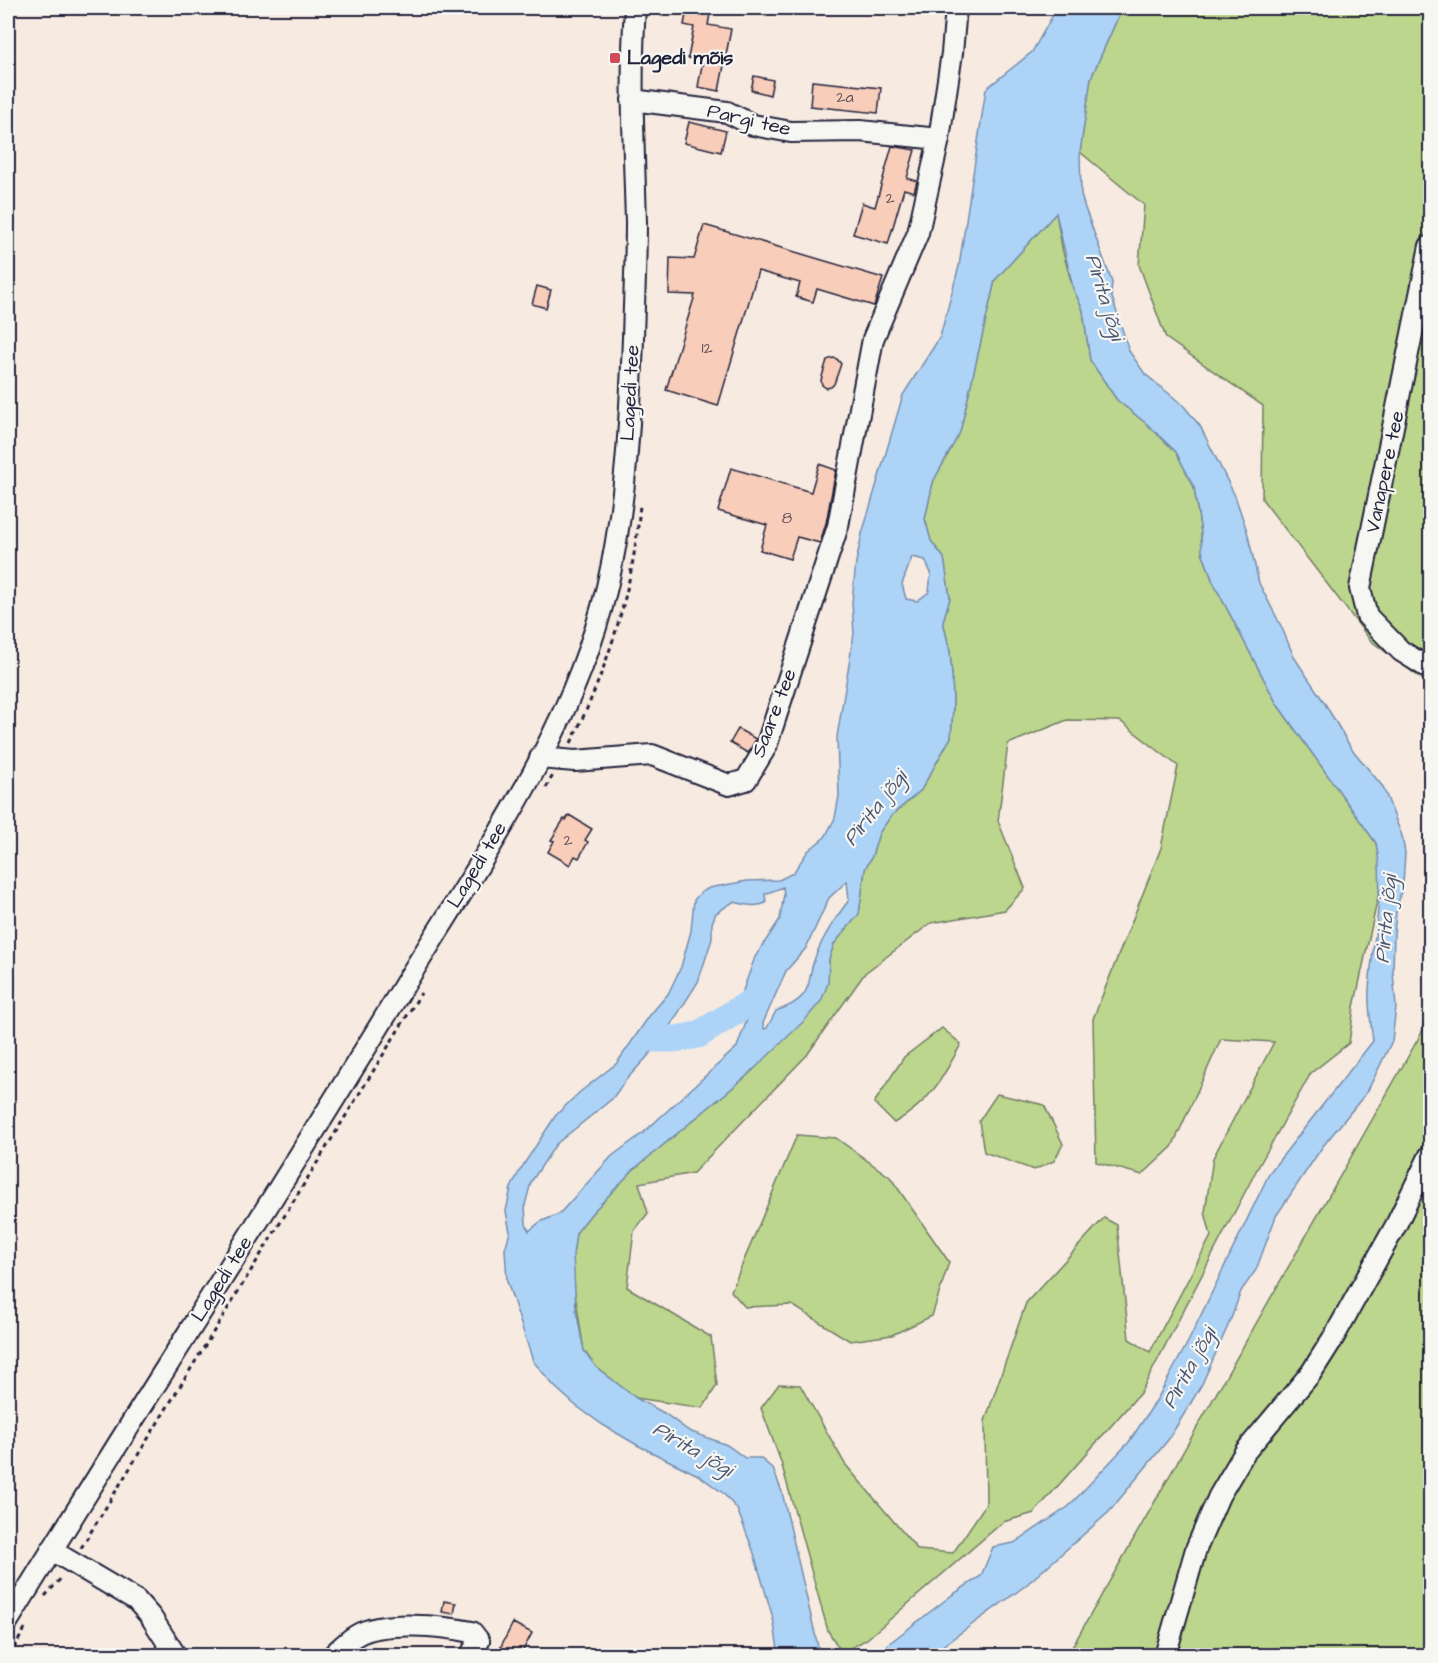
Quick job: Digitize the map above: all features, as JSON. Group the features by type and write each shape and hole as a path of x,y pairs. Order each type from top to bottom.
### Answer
{"street":[{"name":"Lagedi tee","path":"8,1621 346,1081 513,806 540,758 591,643 607,588 619,530 631,395 636,227 632,100 635,8"},
{"path":"939,139 952,54 956,8"},
{"name":"Pargi tee","path":"632,100 727,112 753,125 791,132 860,130 939,139"},
{"name":"Saare tee","path":"540,758 562,761 652,755 729,785 746,780 766,747 838,526 873,339 918,233 939,139"},
{"name":"Vanapere tee","path":"1431,246 1360,588 1367,616 1401,651 1431,669"},
{"path":"1165,1656 1196,1549 1219,1496 1245,1452 1311,1373 1335,1335 1396,1225 1431,1155"},
{"path":"51,1550 136,1600 151,1617 176,1656"},
{"path":"332,1656 349,1640 366,1631 425,1625 472,1632 479,1641 470,1656"}],"path":[{"path":"545,788 562,761 587,709 617,633 638,536 640,503"},
{"path":"44,1596 62,1577 71,1563 426,986"},
{"path":"9,1656 27,1626"}],"green space":[{"path":"1122,8 1430,8 1430,685 1371,641 1262,499 1263,406 1166,338 1139,265 1144,205 1080,152 1091,78"},
{"path":"1056,213 1073,288 1083,310 1090,360 1117,400 1147,424 1176,452 1194,487 1202,551 1213,582 1277,704 1376,843 1381,867 1380,888 1354,1007 1349,1043 1311,1073 1256,1171 1141,1392 1034,1513 1003,1522 867,1639 842,1653 828,1631 781,1462 761,1408 779,1384 800,1385 845,1464 918,1550 953,1553 986,1504 985,1421 1026,1303 1104,1218 1117,1225 1129,1339 1150,1352 1211,1236 1205,1212 1213,1158 1274,1042 1221,1039 1172,1147 1142,1175 1096,1162 1093,1019 1161,848 1178,766 1120,721 1067,720 1008,744 998,821 1025,888 1005,910 931,923 865,973 807,1055 693,1173 639,1183 648,1213 634,1231 627,1287 711,1337 717,1385 703,1408 636,1398 596,1367 584,1351 573,1281 576,1233 633,1170 749,1074 775,1047 828,983 829,959 834,944 859,914 865,869 872,856 879,833 891,816 921,790 951,737 952,676 950,652 943,621 950,598 944,558 931,541 925,519 933,482 960,432 995,280"},
{"path":"1430,988 1430,1655 1067,1656 1422,1032"},
{"path":"942,1028 961,1044 934,1089 917,1107 894,1123 874,1103 904,1057"},
{"path":"997,1094 1044,1105 1063,1144 1054,1161 1034,1170 984,1152 979,1121"},
{"path":"797,1135 836,1138 890,1177 949,1262 932,1316 892,1335 850,1341 792,1305 745,1307 731,1291"}],"water":[{"path":"1057,8 1122,8 1091,78 1080,152 1081,195 1112,282 1111,294 1129,351 1145,374 1183,405 1200,426 1235,496 1247,531 1259,583 1294,657 1351,748 1383,787 1402,836 1405,853 1403,883 1394,934 1393,972 1396,1007 1392,1041 1367,1092 1323,1146 1276,1216 1256,1270 1241,1291 1202,1384 1189,1406 1168,1440 1109,1512 1025,1586 930,1655 874,1655 952,1595 981,1576 993,1547 1014,1543 1068,1507 1129,1442 1156,1401 1188,1342 1270,1172 1373,1041 1369,996 1380,880 1376,843 1277,704 1213,582 1202,551 1194,487 1176,452 1147,424 1117,400 1090,360 1083,310 1073,288 1056,213 995,280 960,432 933,482 925,519 931,541 944,558 950,598 943,621 950,652 952,676 951,737 921,790 891,816 879,833 872,856 865,869 859,914 834,944 829,959 828,983 821,1001 805,1020 749,1074 633,1170 576,1233 573,1255 576,1310 584,1351 596,1367 636,1398 664,1413 689,1431 727,1445 745,1458 760,1458 773,1469 782,1492 820,1655 779,1655 773,1618 753,1550 737,1509 723,1493 698,1475 637,1445 575,1405 554,1386 533,1361 507,1281 505,1249 510,1232 506,1211 511,1188 520,1170 556,1115 580,1092 617,1063 650,1015 668,994 681,967 691,931 694,900 709,888 747,881 779,880 793,873 808,851 825,837 835,818 839,796 837,737 854,634 852,602 856,562 862,534 903,395 940,337 959,266 986,89 1032,52","holes":["912,557 925,560 931,573 929,592 917,601 906,599 902,584","847,881 849,900 823,940 812,967 806,991 795,1002 776,1011 767,1028 764,1029 763,1023 786,971 806,948 829,898","783,887 780,919 755,957 741,996 748,1017 737,1047 643,1133 612,1156 559,1214 540,1222 529,1231 526,1224 525,1205 531,1182 556,1144 612,1099 658,1045 698,982 712,939 712,923 716,913 733,902 754,905 766,903 765,894"]}],"building":[{"path":"687,9 710,14 708,25 731,29 719,91 698,87 703,60 688,58 694,27 684,25"},
{"path":"754,76 773,80 770,95 751,90"},
{"path":"812,81 881,88 878,113 810,106"},
{"path":"689,122 726,131 721,152 684,143"},
{"path":"892,146 915,150 907,178 917,181 914,192 904,189 888,244 853,234 862,203 875,207"},
{"path":"704,225 883,278 874,306 817,289 813,302 796,297 800,283 758,271 718,406 666,390 695,295 669,294 670,258 694,259"},
{"path":"537,286 551,290 546,308 532,304"},
{"path":"833,358 841,364 834,384 826,388 822,385 821,380 827,360"},
{"path":"819,464 836,470 820,543 797,537 790,559 760,550 767,525 718,511 731,468 811,492"},
{"path":"738,729 756,739 748,753 730,743"},
{"path":"569,815 592,829 585,840 588,842 579,858 575,856 570,865 548,852 554,841 551,840"},
{"path":"444,1601 456,1603 454,1614 442,1612"},
{"path":"513,1623 532,1633 520,1656 510,1656 499,1650"}],"waterway":[{"name":"Pirita jõgi","path":"656,1039 676,1039 698,1035 759,997"}],"place":[{"name":"Lagedi mõis","path":"615,58"}]}
